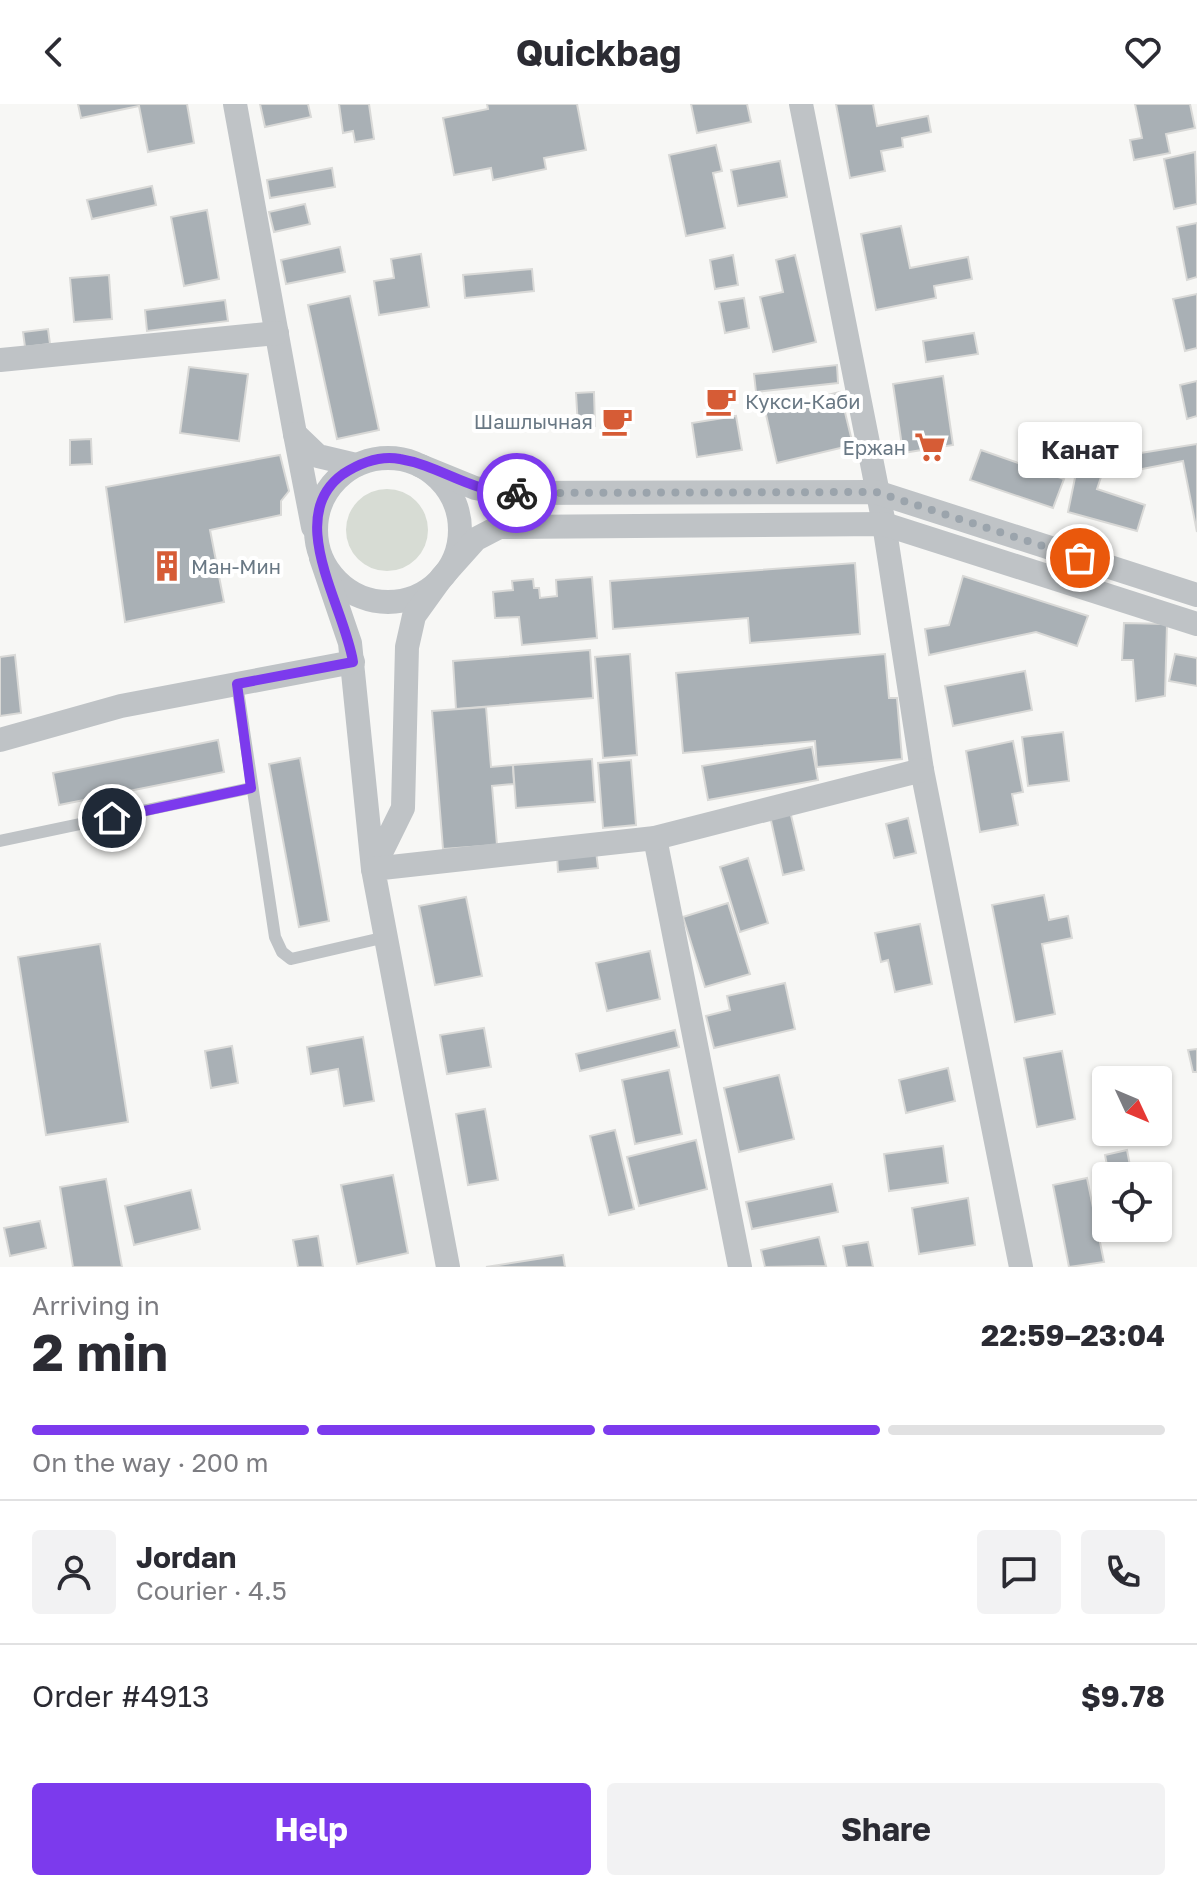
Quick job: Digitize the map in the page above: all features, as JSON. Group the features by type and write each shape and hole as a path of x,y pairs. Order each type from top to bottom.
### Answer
{"street":[{"path":"235,104 318,550 350,643 373,869 448,1267"},
{"path":"801,104 884,524 922,770 1021,1267"},
{"path":"0,360 277,333"},
{"path":"295,434 318,456 356,465"},
{"path":"421,466 439,479 451,496 459,517 456,549 442,577 423,593 400,601 376,601 353,594 334,579 318,550 316,518 324,497 337,479 356,465 377,459 400,459 421,466 475,488 502,493 876,492 1197,595"},
{"path":"373,869 403,808 407,647 414,616 442,577 476,539 499,527 884,524 1197,624"},
{"path":"0,740 121,706 353,662"},
{"path":"373,869 655,838 922,770"},
{"path":"655,838 740,1267"}],"lane":[{"path":"237,684 275,937 282,952 291,959 386,937"},
{"path":"0,841 251,788"}],"shaded area":[{"path":"387,489 403,492 416,501 425,514 428,530 425,546 416,559 403,568 387,571 371,568 358,559 349,546 346,530 349,514 358,501 371,492"}],"building":[{"path":"78,104 187,104 194,143 148,152 139,106 81,118"},
{"path":"260,104 308,104 311,117 265,127"},
{"path":"339,104 369,104 374,139 355,142 353,131 343,133"},
{"path":"487,104 577,104 586,150 544,158 546,169 493,180 491,168 454,175 443,118 488,109"},
{"path":"691,104 747,104 751,122 697,133"},
{"path":"836,104 873,104 877,126 928,116 931,132 902,138 903,147 881,151 885,171 850,178"},
{"path":"1135,104 1190,104 1195,128 1166,134 1170,153 1134,160 1130,140 1142,138"},
{"path":"716,145 722,171 713,173 725,228 686,236 669,155"},
{"path":"1195,152 1197,204 1174,209 1164,159"},
{"path":"780,161 787,197 738,206 731,170"},
{"path":"332,168 335,187 270,198 267,180"},
{"path":"152,186 156,205 92,219 87,200"},
{"path":"305,204 310,224 274,232 269,212"},
{"path":"207,210 219,279 184,286 171,217"},
{"path":"1197,223 1197,277 1187,280 1177,227"},
{"path":"901,226 910,268 968,257 972,279 934,286 936,298 876,310 861,234"},
{"path":"340,247 345,272 286,284 281,260"},
{"path":"421,254 429,307 379,315 374,281 394,278 391,259"},
{"path":"733,255 738,285 715,289 710,260"},
{"path":"795,255 816,342 773,352 760,297 783,292 776,260"},
{"path":"532,269 534,291 465,298 463,275"},
{"path":"109,275 112,319 74,322 70,278"},
{"path":"1197,294 1197,348 1185,351 1173,299"},
{"path":"350,296 379,430 337,439 308,305"},
{"path":"744,298 749,328 725,333 719,302"},
{"path":"225,300 228,321 147,331 145,310"},
{"path":"48,329 50,344 25,347 23,332"},
{"path":"974,333 978,354 926,362 923,341"},
{"path":"837,365 838,383 756,392 754,374"},
{"path":"189,367 248,374 239,441 180,433"},
{"path":"943,376 953,445 903,453 893,384"},
{"path":"1197,381 1197,416 1187,419 1180,385"},
{"path":"594,392 595,426 578,427 576,393"},
{"path":"840,392 853,445 777,463 765,410"},
{"path":"736,416 742,450 697,457 692,423"},
{"path":"91,439 92,464 70,465 70,440"},
{"path":"1197,444 1197,532 1183,461 1101,477 1097,489 1145,505 1137,531 1068,512 1078,463"},
{"path":"981,450 1064,479 1053,508 970,480"},
{"name":"Ман-Мин","path":"280,455 289,491 281,501 281,515 210,530 224,602 125,622 106,487"},
{"path":"855,563 860,634 750,643 748,618 613,629 610,581"},
{"path":"963,576 1088,616 1077,646 1036,632 929,655 925,629 949,625"},
{"path":"592,577 597,638 522,645 519,617 495,618 493,592 513,590 512,581 533,579 534,588 539,588 540,598 557,596 556,580"},
{"path":"1124,623 1167,624 1165,696 1136,701 1133,660 1122,660"},
{"path":"590,650 593,698 456,709 453,661"},
{"path":"630,654 637,755 603,758 595,657"},
{"path":"885,654 889,698 897,698 902,759 817,767 815,741 683,753 676,673"},
{"path":"1175,654 1197,658 1197,686 1169,681"},
{"path":"15,655 21,713 0,716 0,657"},
{"path":"1025,671 1032,710 953,726 945,686"},
{"path":"486,707 491,767 513,765 514,784 492,786 497,845 443,849 432,711"},
{"path":"1063,732 1069,781 1028,786 1022,737"},
{"path":"218,740 224,772 59,805 53,773"},
{"path":"1013,741 1023,792 1012,794 1018,825 980,832 966,751"},
{"path":"812,747 818,780 708,800 702,766"},
{"path":"300,758 329,921 299,927 269,764"},
{"path":"592,759 595,802 516,808 513,765"},
{"path":"631,760 636,825 603,828 598,763"},
{"path":"790,811 804,870 783,875 770,816"},
{"path":"908,818 916,853 894,858 886,824"},
{"path":"596,851 598,868 558,872 557,855"},
{"path":"748,858 768,923 740,932 720,867"},
{"path":"1044,895 1049,920 1068,916 1072,938 1042,944 1055,1014 1015,1022 992,905"},
{"path":"466,897 482,976 435,985 419,906"},
{"path":"728,903 750,974 705,987 683,917"},
{"path":"920,924 932,984 895,992 888,960 881,962 875,933"},
{"path":"100,944 128,1122 46,1135 18,957"},
{"path":"650,951 660,999 607,1011 596,963"},
{"path":"785,983 795,1029 714,1048 706,1016 730,1010 727,996"},
{"path":"484,1028 491,1067 447,1074 440,1035"},
{"path":"675,1030 679,1047 580,1071 576,1054"},
{"path":"363,1037 374,1101 344,1106 338,1069 311,1074 307,1047"},
{"path":"232,1046 238,1083 211,1088 205,1051"},
{"path":"1197,1049 1197,1072 1193,1072 1188,1050"},
{"path":"1062,1051 1075,1119 1037,1127 1024,1058"},
{"path":"948,1068 955,1101 906,1113 899,1080"},
{"path":"669,1070 682,1134 635,1144 622,1080"},
{"path":"779,1075 794,1139 739,1152 724,1088"},
{"path":"485,1109 498,1180 468,1185 456,1114"},
{"path":"615,1130 634,1209 609,1215 590,1136"},
{"path":"696,1140 707,1189 639,1206 627,1157"},
{"path":"943,1146 948,1183 889,1191 884,1154"},
{"path":"1127,1150 1129,1162 1106,1162 1105,1155"},
{"path":"393,1175 408,1253 357,1264 341,1185"},
{"path":"1087,1178 1092,1203 1092,1242 1100,1242 1104,1262 1069,1267 1053,1185"},
{"path":"106,1179 122,1267 73,1267 60,1187"},
{"path":"832,1184 838,1212 752,1229 746,1202"},
{"path":"191,1190 200,1229 134,1245 125,1206"},
{"path":"968,1198 975,1245 919,1254 912,1208"},
{"path":"40,1221 46,1248 10,1256 4,1228"},
{"path":"318,1236 323,1267 298,1267 293,1240"},
{"path":"819,1237 826,1266 765,1267 761,1250"},
{"path":"868,1242 873,1267 847,1267 843,1246"},
{"path":"563,1255 565,1267 486,1267"}],"way so far":[{"path":"517,493 876,492 1080,558"}],"place":[{"name":"Кукси-Каби","path":"721,401"},
{"name":"Шашлычная","path":"617,421"},
{"name":"Ержан","path":"930,447"},
{"name":"Канат","path":"1080,558"},
{"name":"Ман-Мин","path":"167,566"}],"route":[{"path":"112,818 251,788 237,684 353,662 342,616 316,541 316,518 324,497 337,479 356,465 377,459 400,459 475,488 517,493"}]}
